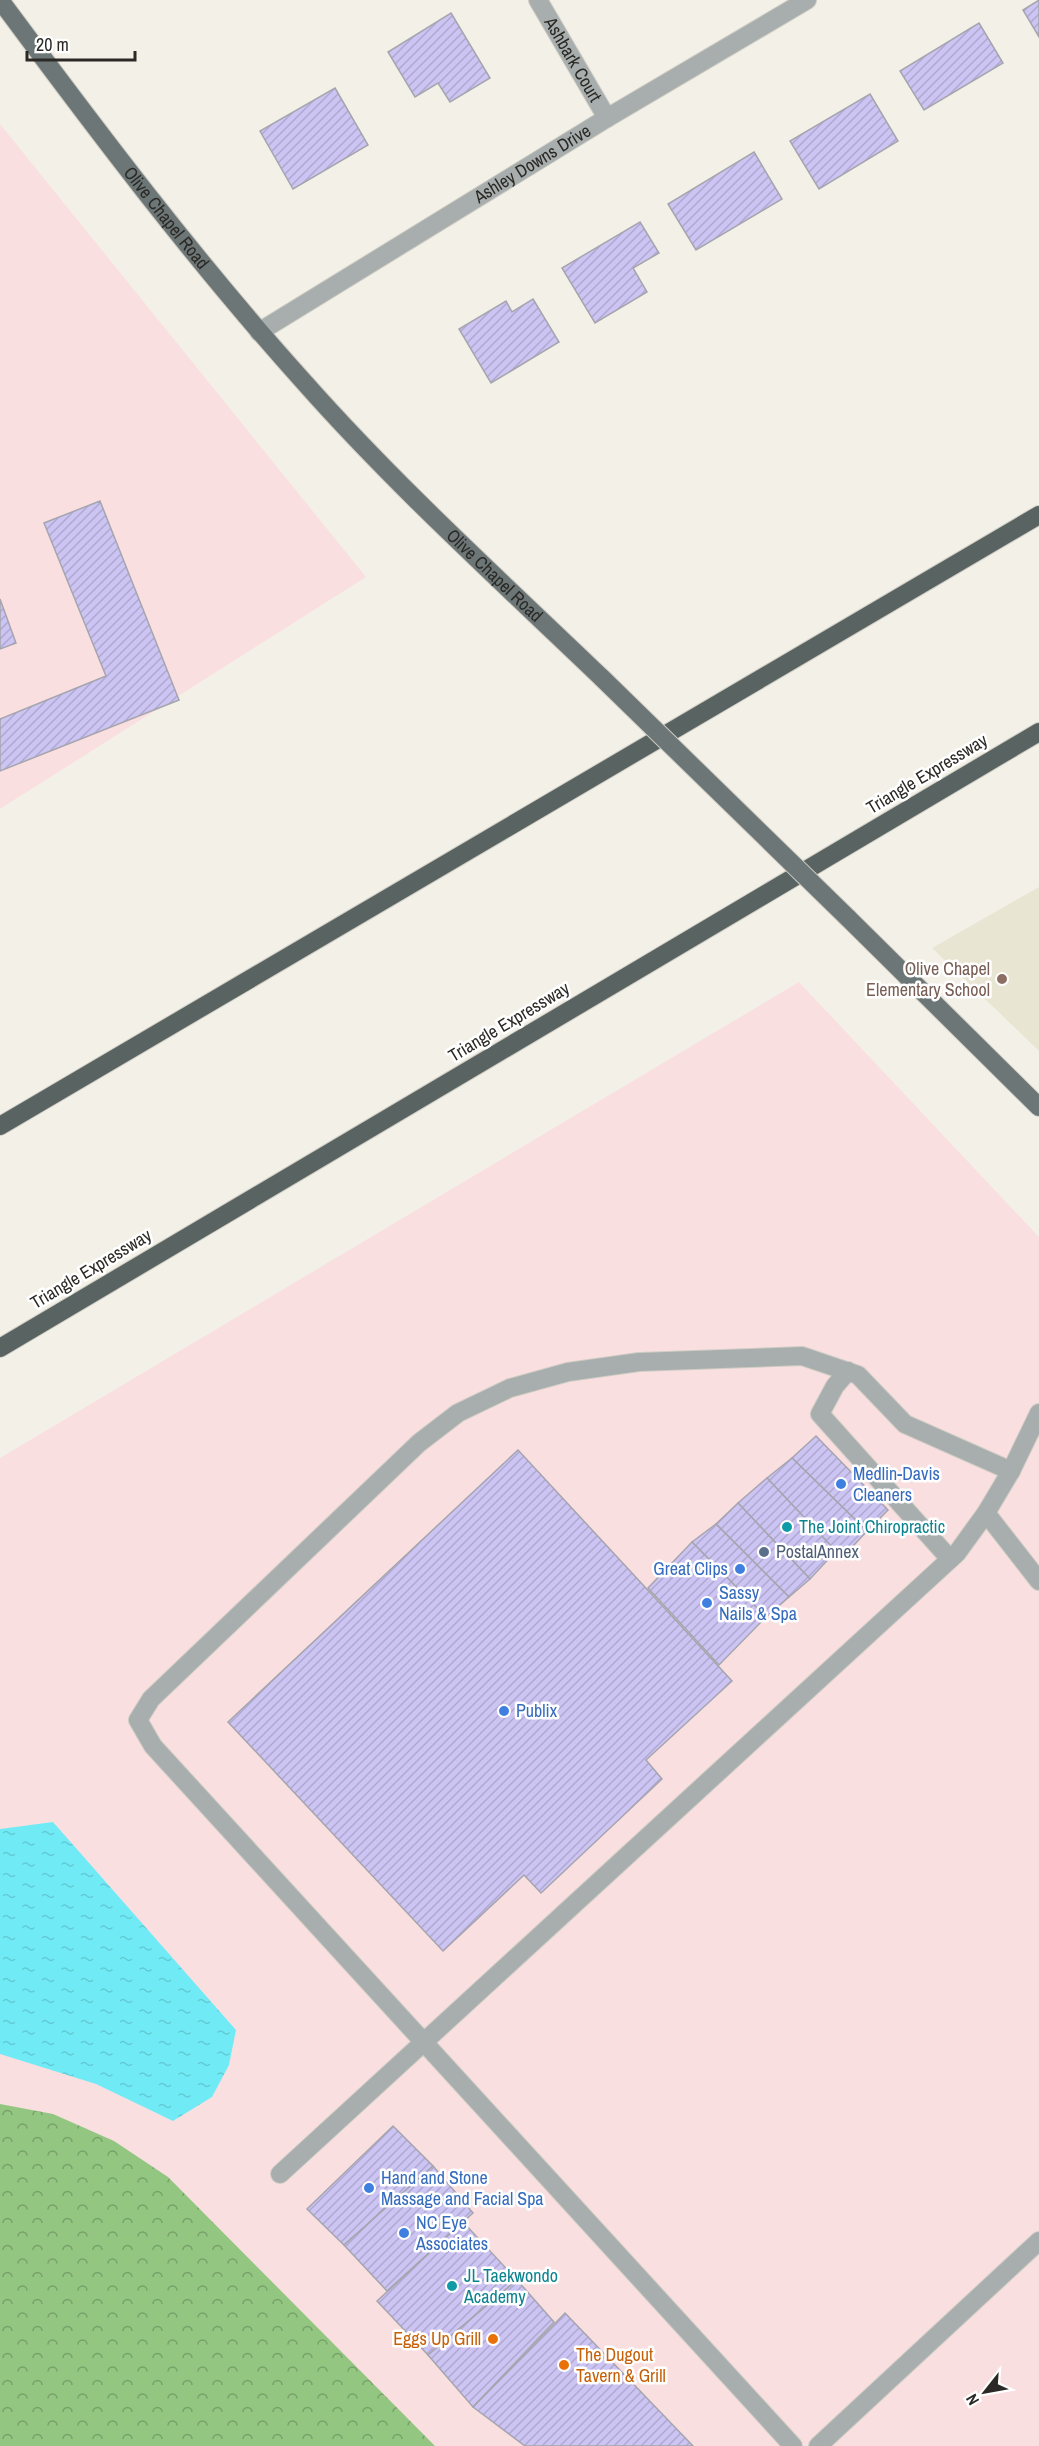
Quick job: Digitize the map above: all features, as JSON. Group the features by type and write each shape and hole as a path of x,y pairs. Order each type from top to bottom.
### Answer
{"highway":[{"path":"0,1126 1039,515"},
{"name":"Triangle Expressway","path":"0,1348 1039,732"}],"main road":[{"name":"Olive Chapel Road","path":"0,0 202,264 312,392 402,485 1039,1107"}],"street":[{"name":"Ashbark Court","path":"538,0 607,118"},
{"name":"Ashley Downs Drive","path":"259,332 607,118 807,0"},
{"path":"793,2446 153,1746 138,1720 151,1699 419,1443 458,1413 510,1388 559,1375 639,1362 802,1356 858,1375 905,1424 1011,1471"},
{"path":"848,1371 835,1386 820,1414 950,1559"},
{"path":"280,2174 950,1559 986,1513 1011,1471 1039,1413"},
{"path":"986,1513 1039,1581"},
{"path":"818,2446 1039,2241"}],"shaded area":[{"path":"0,124 366,577 0,809"},
{"name":"Olive Chapel Elementary School","path":"1039,887 1039,1051 932,948"},
{"path":"799,982 1039,1237 1039,2446 409,2446 0,2120 0,1458"}],"green space":[{"path":"0,2104 53,2114 114,2141 168,2177 435,2446 0,2446"}],"water":[{"path":"53,1822 236,2030 229,2065 212,2097 173,2121 96,2084 0,2054 0,1829"}],"building":[{"path":"1039,0 1039,37 1023,10"},
{"path":"451,13 490,78 450,102 438,83 415,97 388,52"},
{"path":"979,23 1003,63 924,110 900,71"},
{"path":"335,88 368,145 293,189 260,131"},
{"path":"870,94 898,141 819,189 790,141"},
{"path":"754,152 782,199 696,250 668,204"},
{"path":"640,222 659,253 633,268 647,292 595,323 562,268"},
{"path":"533,299 559,342 491,383 459,329 506,301 512,312"},
{"path":"100,501 179,700 0,771 0,719 106,676 44,523"},
{"path":"0,599 16,643 0,649"},
{"name":"Medlin-Davis Cleaners","path":"816,1436 888,1510 867,1531 792,1458"},
{"path":"518,1450 732,1681 646,1760 662,1779 541,1893 524,1875 443,1951 228,1722"},
{"path":"792,1458 867,1531 842,1558 767,1478"},
{"name":"The Joint Chiropractic","path":"767,1478 836,1551 810,1579 738,1503"},
{"name":"PostalAnnex","path":"738,1503 810,1579 789,1597 716,1524"},
{"name":"Great Clips","path":"716,1524 789,1597 766,1617 692,1542"},
{"name":"Sassy Nails & Spa","path":"692,1542 766,1617 719,1665 648,1588"},
{"name":"Hand and Stone Massage and Facial Spa","path":"393,2126 433,2166 344,2245 307,2209"},
{"name":"NC Eye Associates","path":"433,2166 473,2213 387,2291 344,2245"},
{"name":"JL Taekwondo Academy","path":"463,2222 517,2280 428,2355 377,2301"},
{"name":"Eggs Up Grill","path":"517,2280 554,2322 473,2407 428,2355"},
{"name":"The Dugout Tavern & Grill","path":"565,2313 693,2446 525,2446 473,2407"}],"place":[{"name":"Olive Chapel Elementary School","path":"1002,979"},
{"name":"Medlin-Davis Cleaners","path":"841,1484"},
{"name":"The Joint Chiropractic","path":"787,1527"},
{"name":"PostalAnnex","path":"764,1552"},
{"name":"Great Clips","path":"740,1569"},
{"name":"Sassy Nails & Spa","path":"707,1603"},
{"name":"Publix","path":"504,1711"},
{"name":"Hand and Stone Massage and Facial Spa","path":"369,2188"},
{"name":"NC Eye Associates","path":"404,2233"},
{"name":"JL Taekwondo Academy","path":"452,2286"},
{"name":"Eggs Up Grill","path":"493,2339"},
{"name":"The Dugout Tavern & Grill","path":"564,2365"}]}
